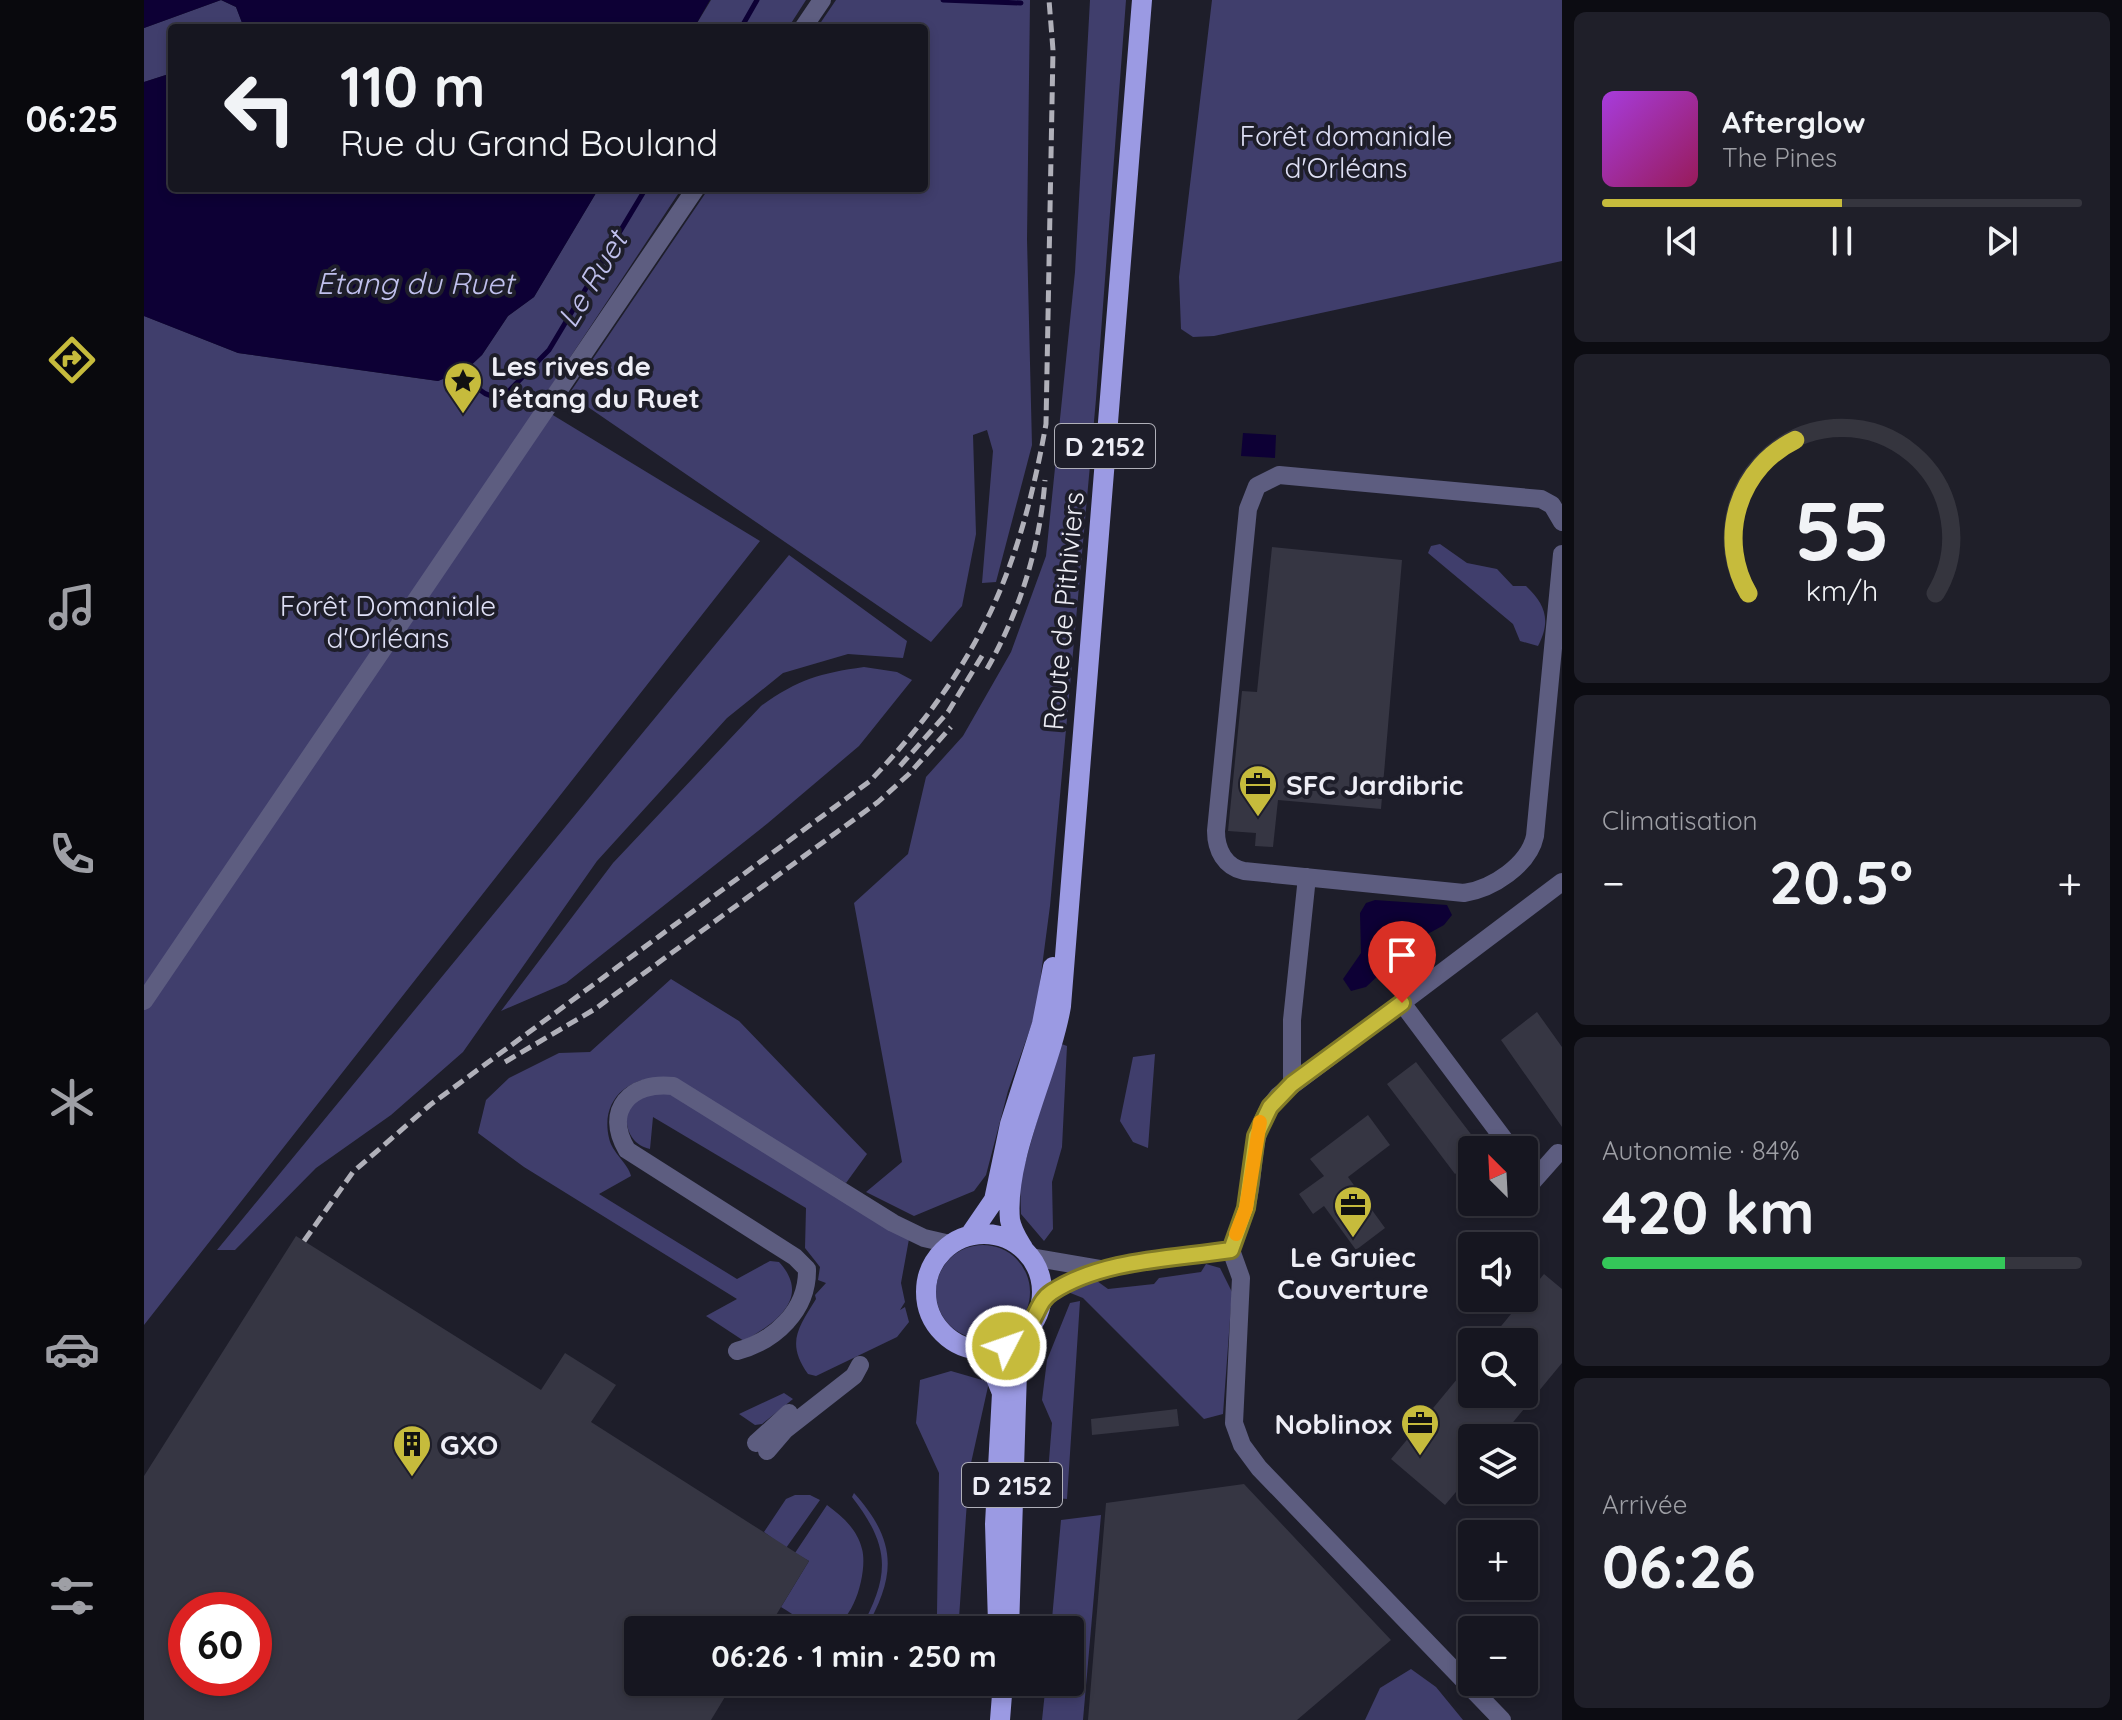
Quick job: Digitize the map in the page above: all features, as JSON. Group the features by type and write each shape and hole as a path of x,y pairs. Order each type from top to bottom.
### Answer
{"main road":[{"name":"Route de Pithiviers","path":"1027,1252 1013,1231 1010,1203 1026,1129 1057,1030 1067,940 1068,893 1142,0"},
{"name":"Route de Pithiviers","path":"970,1235 994,1200 1010,1124 1042,1024 1068,893"},
{"path":"970,1235 998,1235 1027,1252 1041,1277 1042,1299 1034,1322 1018,1339 992,1350 978,1350 946,1336 937,1327 927,1304 929,1271 950,1244 970,1235"},
{"name":"D 2152","path":"1009,1616 1018,1339"},
{"name":"D 2152","path":"978,1350 992,1368 1002,1393 995,1524 998,1616"},
{"path":"1000,1720 1002,1696"}],"street":[{"path":"806,24 822,0"},
{"path":"144,1001 693,192"},
{"path":"1562,522 1552,505 1541,499 1279,475 1257,486 1248,509 1216,840 1223,857 1236,869 1464,893 1491,884 1530,853 1535,836 1562,554"},
{"path":"1292,1084 1292,1020 1307,877"},
{"path":"1502,1720 1259,1468 1242,1445 1234,1423 1241,1278 1231,1250 1246,1208 1260,1121 1292,1084 1562,882"},
{"path":"1402,1003 1502,1136"},
{"path":"737,1351 776,1336 801,1298 807,1281 807,1269 795,1257 627,1150 618,1136 618,1113 632,1093 651,1084 673,1086 893,1223 924,1238 950,1244"},
{"path":"1540,1175 1558,1153"},
{"path":"1042,1299 1068,1283 1104,1269 1231,1250"},
{"path":"1027,1252 1104,1269"},
{"path":"830,1382 763,1433 761,1447 854,1376 860,1365"}],"green space":[{"path":"221,0 236,7 242,24 168,24 168,74 144,82 144,28"},
{"path":"711,0 806,0 791,24 696,24"},
{"path":"836,0 1030,0 1027,239 1032,445 996,582 982,583 993,451 987,430 973,435 976,534 962,606 931,642 569,394 706,192 928,192 928,24 820,24"},
{"path":"1090,0 1126,0 1096,399 1050,906 1036,1012 1008,1091 986,1175 974,1191 914,1216 866,1192 902,1162 854,903 908,854 926,777 963,736 1011,652 1046,556 1075,272"},
{"name":"Forêt domaniale d'Orléans","path":"1212,0 1562,0 1562,261 1214,336 1193,337 1181,329 1179,277"},
{"name":"Forêt Domaniale d'Orléans","path":"597,192 679,192 538,406 760,541 144,1325 144,316 238,353 438,381 467,369 482,355 508,316 534,297"},
{"path":"1440,544 1467,563 1497,569 1513,586 1526,586 1533,593 1542,607 1545,621 1538,646 1520,641 1513,624 1428,553 1431,546"},
{"path":"789,555 907,641 903,658 848,654 783,673 727,718 597,861 463,1052 391,1115 316,1168 235,1250 217,1250"},
{"path":"864,667 897,672 912,680 859,746 768,823 566,983 501,1011 613,863 761,706 810,679"},
{"path":"671,979 739,1021 867,1154 846,1183 673,1079 646,1079 634,1083 615,1099 607,1123 609,1138 631,1176 599,1194 737,1279 770,1261 779,1262 788,1275 792,1288 791,1299 785,1309 766,1327 744,1341 706,1316 737,1299 524,1167 478,1133 486,1100 509,1078 559,1053 590,1052"},
{"path":"1059,1043 1067,1046 1062,1147 1052,1182 1053,1229 1044,1241 1021,1214 1020,1181"},
{"path":"1155,1054 1148,1148 1133,1142 1120,1121 1133,1057"},
{"path":"668,1092 909,1239 901,1283 905,1302 900,1310 905,1307 909,1322 897,1337 816,1376 808,1374 797,1353 797,1336 816,1299 815,1295 826,1283 818,1280 820,1267 805,1248 806,1208 653,1117 650,1149 640,1145 633,1139 627,1122 632,1105 648,1093"},
{"path":"983,1245 1001,1248 1016,1259 1027,1274 1030,1292 1027,1310 1016,1325 1001,1336 983,1339 965,1336 950,1325 939,1310 936,1292 939,1274 950,1259 965,1248"},
{"path":"1206,1264 1220,1268 1232,1292 1223,1414 1204,1419 1083,1298 1068,1292 1097,1281 1108,1289 1154,1284 1159,1278 1201,1272"},
{"path":"1080,1301 1067,1499 1046,1497 1052,1423 1042,1400 1047,1360 1070,1303"},
{"path":"951,1371 989,1382 969,1472 959,1616 937,1614 939,1473 916,1423 920,1380"},
{"path":"784,1393 793,1399 762,1424 755,1425 739,1414"},
{"path":"854,1493 879,1527 888,1560 883,1593 872,1616 867,1616 881,1577 880,1547 874,1531 852,1497"},
{"path":"795,1495 810,1495 820,1500 786,1548 764,1532 786,1499"},
{"path":"827,1505 853,1529 862,1549 863,1570 857,1596 845,1616 796,1616 781,1607 809,1561 795,1553"},
{"path":"1101,1515 1083,1720 1042,1720 1045,1696 1084,1696 1084,1616 1052,1616 1061,1520"},
{"path":"1411,1669 1436,1687 1463,1720 1365,1720 1380,1688"}],"water":[{"path":"144,0 221,0 144,28"},
{"path":"221,0 710,0 696,24 242,24 236,7"},
{"name":"Étang du Ruet","path":"168,74 168,192 597,192 534,297 508,316 482,355 467,369 438,381 238,353 144,316 144,82"},
{"path":"1243,433 1276,435 1275,458 1241,456"},
{"path":"1375,900 1447,905 1452,915 1444,925 1415,941 1366,987 1351,991 1343,979 1361,953 1360,913 1366,903"}],"building":[{"path":"1272,547 1402,560 1381,809 1278,800 1273,847 1255,846 1256,833 1228,831 1242,691 1257,692"},
{"path":"1537,1012 1562,1047 1562,1127 1501,1040"},
{"path":"1416,1062 1472,1136 1458,1136 1458,1172 1455,1174 1387,1084"},
{"path":"1368,1115 1390,1145 1348,1177 1385,1228 1356,1250 1324,1206 1313,1214 1299,1194 1324,1176 1310,1159"},
{"name":"GXO","path":"296,1236 541,1390 565,1353 616,1385 591,1422 809,1561 776,1616 624,1616 624,1696 726,1696 711,1720 144,1720 144,1476"},
{"path":"1544,1274 1562,1289 1562,1363 1538,1392 1538,1328 1500,1328 1513,1312 1538,1312 1538,1281"},
{"path":"1458,1378 1458,1408 1525,1408 1512,1424 1458,1424 1458,1490 1445,1505 1391,1459"},
{"path":"1177,1409 1179,1426 1092,1435 1091,1419"},
{"path":"1244,1484 1391,1640 1297,1720 1088,1720 1106,1503"}],"waterway":[{"name":"Le Ruet","path":"743,24 757,0"},
{"name":"Le Ruet","path":"943,0 1021,3"},
{"name":"Le Ruet","path":"465,365 483,393 503,397 549,350 644,192"}],"railway":[{"path":"304,1241 353,1172 430,1105 870,781 907,740 966,659 1007,574 1022,528 1046,424 1053,50 1049,0"},
{"path":"987,669 1019,601 1033,554 1045,480"},
{"path":"900,766 948,712 985,651"},
{"path":"505,1062 595,1009 878,802 909,774 951,727"}],"slow traffic":[{"path":"1236,1234 1246,1208 1260,1122"}],"place":[{"name":"Les rives de l’étang du Ruet","path":"463,415"},
{"name":"SFC Jardibric","path":"1258,818"},
{"name":"Le Gruiec Couverture","path":"1353,1239"},
{"name":"Noblinox","path":"1420,1457"},
{"name":"GXO","path":"412,1478"}],"route":[{"path":"1006,1346 1018,1339 1034,1322 1042,1299 1068,1283 1104,1269 1231,1250 1246,1208 1260,1121 1278,1096 1292,1084 1402,1003"}]}
